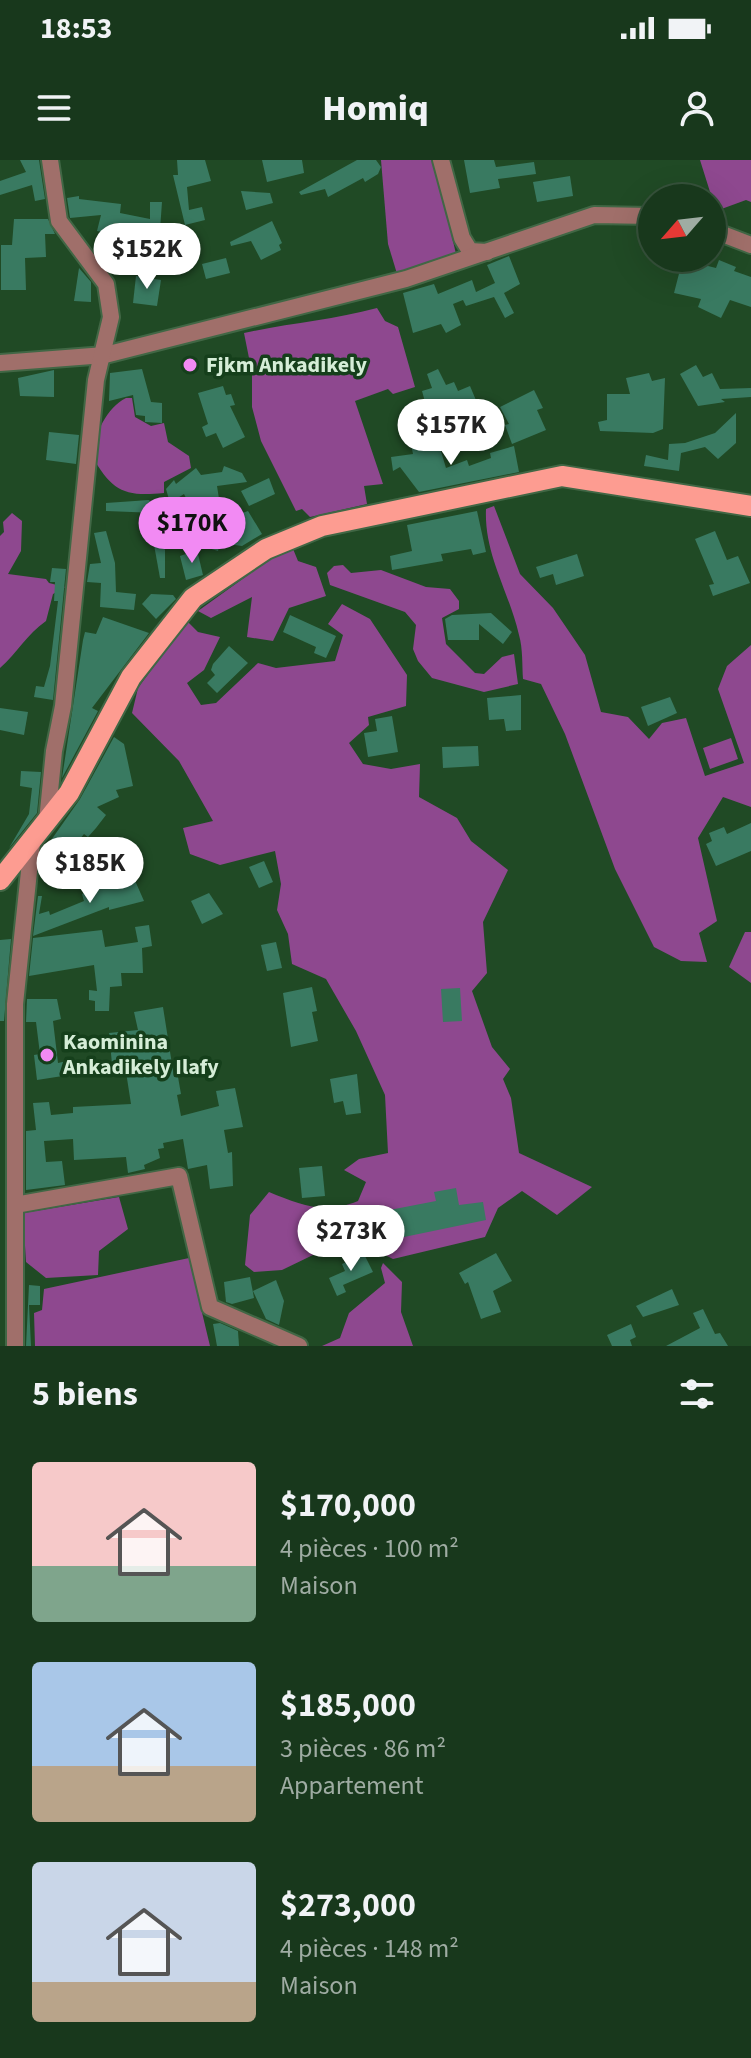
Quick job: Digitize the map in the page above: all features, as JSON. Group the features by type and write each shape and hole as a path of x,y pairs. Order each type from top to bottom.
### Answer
{"main road":[{"path":"0,880 69,793 131,677 193,598 266,549 322,526 562,476 751,506"}],"street":[{"path":"46,823 54,751 63,706 96,380 105,355 111,317 106,284 59,221 50,160"},
{"path":"441,160 462,238 470,251 488,253"},
{"path":"0,363 105,355 406,279 488,253 555,225 594,215 638,216"},
{"path":"726,235 751,245"},
{"path":"15,1346 7,1275 15,1205 15,1004 32,843"},
{"path":"15,1205 179,1176 210,1307 299,1346"}],"shaded area":[{"path":"381,160 434,160 456,254 398,277 388,244"},
{"path":"700,160 751,160 751,202 746,200 726,207 726,184 708,184"},
{"path":"377,308 385,321 398,327 415,387 393,394 388,389 355,401 383,484 364,486 367,504 310,517 302,509 296,511 261,441 252,407 252,373 244,333"},
{"path":"126,398 132,398 135,417 151,426 164,423 168,442 189,456 191,468 164,482 164,493 139,494 120,489 106,477 92,456 103,422 113,408"},
{"path":"494,506 520,574 553,608 585,655 601,712 628,717 649,739 662,723 686,718 705,776 744,763 718,689 727,666 751,645 751,807 723,797 698,838 717,921 699,933 707,962 681,961 654,947 615,869 565,734 541,684 523,679 519,635 486,526 486,509"},
{"path":"12,513 22,521 21,551 8,574 46,579 49,583 65,587 53,594 46,621 0,668 0,536 4,532 3,522"},
{"path":"291,544 298,561 316,567 326,596 289,608 273,641 247,637 252,597 211,618 198,611"},
{"path":"343,565 351,573 381,570 426,587 450,589 459,601 459,609 442,618 446,644 475,673 484,674 502,657 514,654 518,684 484,692 432,678 413,649 416,625 405,612 330,585 327,573 334,566"},
{"path":"342,604 370,619 407,675 406,706 368,717 369,725 349,743 363,764 391,769 420,764 419,797 457,818 471,841 508,870 483,922 487,973 472,991 492,1047 510,1069 503,1079 511,1098 519,1153 592,1187 557,1215 522,1191 498,1208 485,1237 393,1259 365,1245 313,1255 282,1270 254,1272 245,1265 250,1215 269,1192 313,1207 334,1207 358,1201 366,1182 344,1170 359,1159 388,1153 385,1095 356,1031 326,979 292,964 288,934 277,910 281,884 275,851 220,865 190,854 183,828 213,821 179,761 132,713 138,688 187,621 198,632 220,637 204,670 187,683 201,705 216,703 258,663 276,668 335,661 343,635 328,624"},
{"path":"731,738 738,759 710,769 703,748"},
{"path":"745,932 751,932 751,983 729,967"},
{"path":"119,1197 128,1229 99,1251 98,1275 46,1278 26,1262 23,1213"},
{"path":"189,1258 210,1346 35,1346 34,1313 42,1310 44,1289"},
{"path":"383,1263 402,1282 401,1312 413,1346 322,1346 340,1338 349,1313 385,1283 381,1268"}],"building":[{"path":"20,160 39,160 45,199 35,201 32,185 0,195 0,181 26,172"},
{"path":"177,160 205,160 211,181 187,187 189,210 202,207 205,220 185,225 173,175 178,175"},
{"path":"262,160 302,160 304,173 267,182"},
{"path":"357,160 376,160 381,167 378,174 365,182 363,178 328,197 325,189 301,195 299,192"},
{"path":"464,160 494,160 496,167 534,162 536,174 498,179 500,188 470,193"},
{"path":"570,176 573,196 537,202 533,182"},
{"path":"241,191 270,193 273,203 246,210"},
{"path":"79,196 79,199 121,204 120,213 150,219 150,202 162,202 160,230 148,229 145,249 130,247 133,226 114,223 111,234 97,231 101,215 70,218 67,198"},
{"path":"14,219 48,219 55,234 45,234 46,257 25,258 26,290 1,290 1,245 12,245"},
{"path":"272,221 282,243 279,245 281,250 261,260 251,241 231,246 230,242"},
{"path":"509,256 520,284 504,293 514,313 505,318 494,297 466,306 463,300 453,304 461,325 446,333 441,324 413,333 403,293 434,284 438,294 472,280 476,292 495,283 487,265"},
{"path":"226,258 230,273 206,279 202,264"},
{"path":"726,263 736,267 734,271 751,277 751,307 730,300 721,318 698,307 701,299 674,293 679,272 726,272"},
{"path":"79,268 91,282 91,302 74,301"},
{"path":"136,276 161,280 157,306 133,303"},
{"path":"696,365 703,377 712,373 720,389 751,388 751,397 721,399 725,402 698,406 680,374"},
{"path":"142,369 151,402 162,403 162,423 145,422 145,416 136,415 133,395 109,401 110,373"},
{"path":"438,369 446,385 454,382 458,391 470,386 478,405 462,411 463,415 445,419 441,405 427,409 422,391 432,388 427,374"},
{"path":"54,370 54,397 20,396 18,378"},
{"path":"649,373 652,381 665,378 663,429 653,433 600,431 598,422 607,420 607,394 630,394 626,378"},
{"path":"223,386 226,395 231,394 235,405 230,406 245,437 223,448 216,433 206,437 202,427 208,424 198,393"},
{"path":"534,390 543,408 537,410 546,430 512,444 505,425 509,424 500,407"},
{"path":"736,413 736,443 718,459 705,447 681,453 679,471 644,466 646,455 668,460 669,444 685,443 715,433"},
{"path":"49,432 79,435 76,464 46,460"},
{"path":"418,432 422,450 440,448 446,468 467,460 469,466 491,458 490,453 514,446 519,472 419,492 400,467 393,471 391,457 413,454 409,434"},
{"path":"224,466 242,473 247,482 217,486 223,524 201,524 197,498 188,502 184,494 170,503 166,489 174,480 176,484 196,468 201,475 222,472"},
{"path":"269,478 275,494 249,506 241,491"},
{"path":"149,500 157,513 106,511 106,503"},
{"path":"248,511 262,534 242,546 220,543 218,551 186,541 232,535 231,517"},
{"path":"477,511 486,552 473,555 471,549 441,554 443,561 392,570 390,556 412,551 407,525"},
{"path":"151,528 165,550 165,578 160,578"},
{"path":"106,531 115,563 116,592 136,594 134,610 100,607 101,583 87,582 90,564 101,563 94,533"},
{"path":"715,531 727,560 738,556 750,583 713,596 709,585 714,584 695,539"},
{"path":"197,550 203,575 186,580 180,556"},
{"path":"577,554 584,576 556,585 553,574 540,578 536,567"},
{"path":"52,568 66,569 53,700 34,697 36,686 44,687 50,666 58,601 54,601 55,582 50,582"},
{"path":"151,594 173,595 176,599 156,619 142,604"},
{"path":"491,613 512,632 503,644 479,624 479,640 448,640 445,619 452,615"},
{"path":"290,615 336,636 326,658 314,653 316,647 283,632"},
{"path":"103,617 149,633 92,708 98,711 62,778 85,632 96,634"},
{"path":"229,646 248,663 217,693 207,683 215,675 211,670 213,664"},
{"path":"521,695 521,730 506,731 504,719 489,720 487,698"},
{"path":"670,697 677,713 648,726 641,707"},
{"path":"0,708 28,712 24,735 0,730"},
{"path":"392,716 398,752 368,757 364,733 377,731 375,719"},
{"path":"114,737 124,744 133,786 116,790 119,797 97,807 106,815 96,828 88,837 84,834 56,867 48,861 40,872 42,853 80,799"},
{"path":"478,746 479,766 443,768 442,747"},
{"path":"21,771 41,772 37,813 9,848 29,814 32,788 20,786"},
{"path":"751,823 751,851 716,866 706,844 712,841 709,833 724,827 727,834"},
{"path":"264,861 273,882 259,888 249,867"},
{"path":"133,876 144,901 109,910 109,907 33,936 38,896 42,896 39,914 49,911 50,915 84,901 82,894"},
{"path":"209,893 223,914 202,924 191,901"},
{"path":"149,925 152,946 142,948 143,973 121,973 122,986 110,987 109,1011 95,1011 95,1001 89,1000 89,990 97,991 94,965 29,976 33,938 102,930 105,947 138,942 135,927"},
{"path":"11,939 4,1021 0,1021 0,940"},
{"path":"276,942 282,968 267,971 261,945"},
{"path":"312,987 317,1011 312,1012 318,1041 291,1047 283,993"},
{"path":"460,988 462,1021 443,1022 441,989"},
{"path":"27,999 57,999 61,1019 53,1021 58,1063 67,1061 69,1075 37,1080 34,1055 40,1054 36,1022 26,1022"},
{"path":"163,1007 174,1077 178,1077 181,1094 177,1095 181,1116 219,1106 216,1091 235,1088 243,1127 224,1130 228,1153 232,1152 233,1186 210,1189 207,1165 188,1169 183,1139 163,1143 164,1148 158,1149 160,1158 144,1165 145,1169 128,1173 126,1157 74,1160 73,1139 44,1141 46,1162 62,1161 65,1185 26,1190 26,1131 36,1130 33,1103 49,1102 51,1115 73,1113 73,1107 131,1104 126,1072 113,1074 109,1033 138,1030 134,1012"},
{"path":"357,1074 361,1113 346,1115 343,1101 334,1103 330,1079"},
{"path":"322,1166 325,1196 302,1198 299,1168"},
{"path":"456,1188 459,1205 483,1202 486,1220 380,1242 374,1213 436,1201 434,1192"},
{"path":"496,1253 512,1281 493,1291 501,1312 481,1319 468,1282 465,1284 459,1273"},
{"path":"364,1254 373,1272 343,1285 346,1292 337,1296 329,1278 345,1271 342,1264"},
{"path":"250,1277 254,1298 232,1304 226,1302 224,1282"},
{"path":"276,1280 284,1301 279,1325 266,1319 253,1291"},
{"path":"29,1285 40,1286 40,1305 29,1305 31,1346 26,1346"},
{"path":"672,1289 679,1305 643,1317 636,1306"},
{"path":"703,1309 715,1334 720,1333 728,1346 666,1346 700,1328 693,1313"},
{"path":"220,1323 238,1331 239,1346 217,1346 213,1324"},
{"path":"631,1324 636,1337 630,1340 632,1346 612,1346 607,1335"}],"place":[{"name":"Fjkm Ankadikely","path":"190,365"},
{"name":"Kaominina Ankadikely Ilafy","path":"47,1055"}]}
